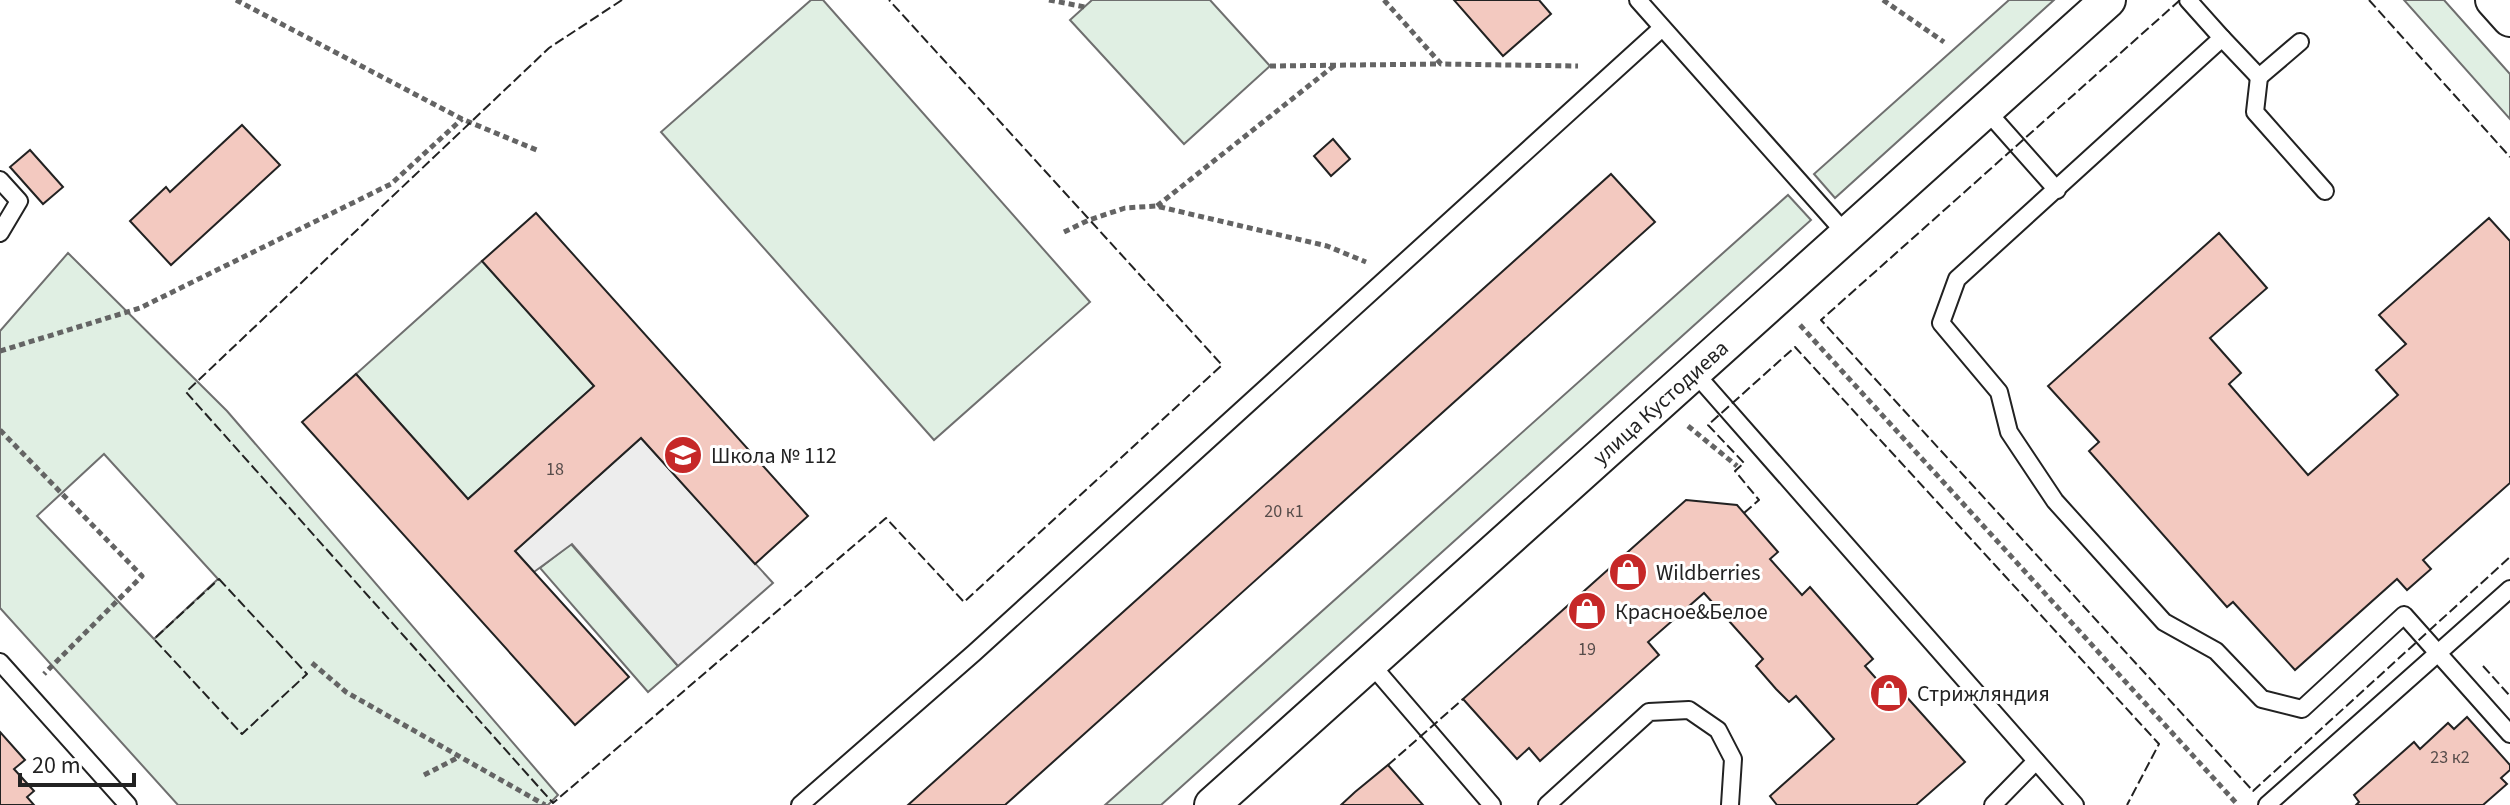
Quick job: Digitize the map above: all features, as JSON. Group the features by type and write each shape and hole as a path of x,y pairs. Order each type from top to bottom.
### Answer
{"street":[{"name":"улица Кустодиева","path":"1212,805 2108,0"},
{"path":"2493,0 2510,19"}],"lane":[{"path":"1638,0 1847,235"},
{"path":"2188,0 2259,77"},
{"path":"800,805 974,653 1662,28"},
{"path":"2222,38 1957,279 1941,323 1999,392 2009,432 2055,501 2164,622 2216,651 2262,699 2302,709 2404,615 2510,734"},
{"path":"2300,42 2259,77 2255,112 2325,191"},
{"path":"1986,110 2057,190"},
{"path":"0,180 19,201 0,233"},
{"path":"1694,372 2075,805"},
{"path":"2267,805 2510,589"},
{"path":"0,662 128,805"},
{"path":"1370,663 1492,805"},
{"path":"1547,805 1649,712 1689,710 1718,730 1733,759 1730,805"},
{"path":"1993,805 2036,761"}],"path":[{"path":"236,0 462,119 539,151"},
{"path":"1049,0 1085,7"},
{"path":"1384,0 1441,64"},
{"path":"1883,0 1944,42"},
{"path":"1156,206 1335,65"},
{"path":"1270,66 1620,66"},
{"path":"0,351 140,308 391,184 462,119"},
{"path":"1064,232 1125,208 1156,206 1327,246 1393,272"},
{"path":"1800,325 2238,805"},
{"path":"0,430 142,576 27,692"},
{"path":"312,663 346,692 545,805"},
{"path":"424,775 460,756"}],"green space":[{"path":"811,0 823,0 1090,302 934,440 661,132"},
{"path":"1092,0 1210,0 1270,66 1184,144 1070,20"},
{"path":"2009,0 2054,0 1835,198 1814,174"},
{"path":"2404,0 2444,0 2510,74 2510,119"},
{"path":"1788,195 1811,220 1161,805 1105,805"},
{"path":"68,253 227,411 558,795 548,805 178,805 0,608 0,331","holes":["104,454 218,579 154,639 37,516"]},
{"path":"482,261 594,386 468,499 356,374"},
{"path":"571,544 678,666 648,692 540,568"}],"shaded area":[{"path":"641,438 773,583 678,666 572,544 534,572 515,551"}],"building":[{"path":"1454,0 1539,0 1551,14 1503,56"},
{"path":"242,125 280,165 171,265 130,221 166,187 170,192"},
{"path":"1333,139 1350,159 1331,176 1314,156"},
{"path":"30,150 63,187 43,204 10,167"},
{"path":"1611,174 1655,222 1005,805 908,805"},
{"path":"536,213 808,516 755,564 641,438 515,551 629,677 575,725 302,422 356,374 468,499 594,386 482,261"},
{"path":"2489,218 2510,241 2510,483 2423,560 2431,569 2407,590 2397,579 2295,670 2233,602 2227,607 2089,451 2099,442 2048,386 2219,233 2267,288 2210,338 2241,373 2229,384 2308,475 2398,395 2376,370 2406,344 2379,315"},
{"path":"1686,500 1737,505 1778,552 1770,559 1802,595 1810,587 1873,659 1865,666 1896,701 1904,694 1965,762 1916,805 1777,805 1770,796 1834,739 1796,696 1789,702 1776,689 1756,666 1763,659 1704,593 1648,642 1659,655 1540,761 1529,748 1517,759 1463,699"},
{"path":"2467,717 2510,765 2510,770 2501,778 2507,784 2483,805 2356,805 2359,802 2354,795 2414,742 2420,749 2448,723 2454,729"},
{"path":"0,732 25,760 14,769 34,791 27,797 34,805 0,805"},
{"path":"1388,765 1423,805 1341,805 1355,792"}],"fence":[{"path":"622,0 549,48 186,392 553,803 886,518 964,602 1222,365 889,0"},
{"path":"2180,0 1821,320 2253,791 2510,557"},
{"path":"2369,0 2510,157"},
{"path":"1744,513 1759,500 1735,471 1744,463 1708,425 1795,347 2159,744 2127,805"},
{"path":"219,579 307,674 242,734 154,639 219,579"},
{"path":"2483,666 2510,696"},
{"path":"1388,765 1463,699"}],"place":[{"name":"Школа № 112","path":"683,455"},
{"name":"Wildberries","path":"1628,572"},
{"name":"Красное&Белое","path":"1587,611"},
{"name":"Стрижляндия","path":"1889,693"}]}
